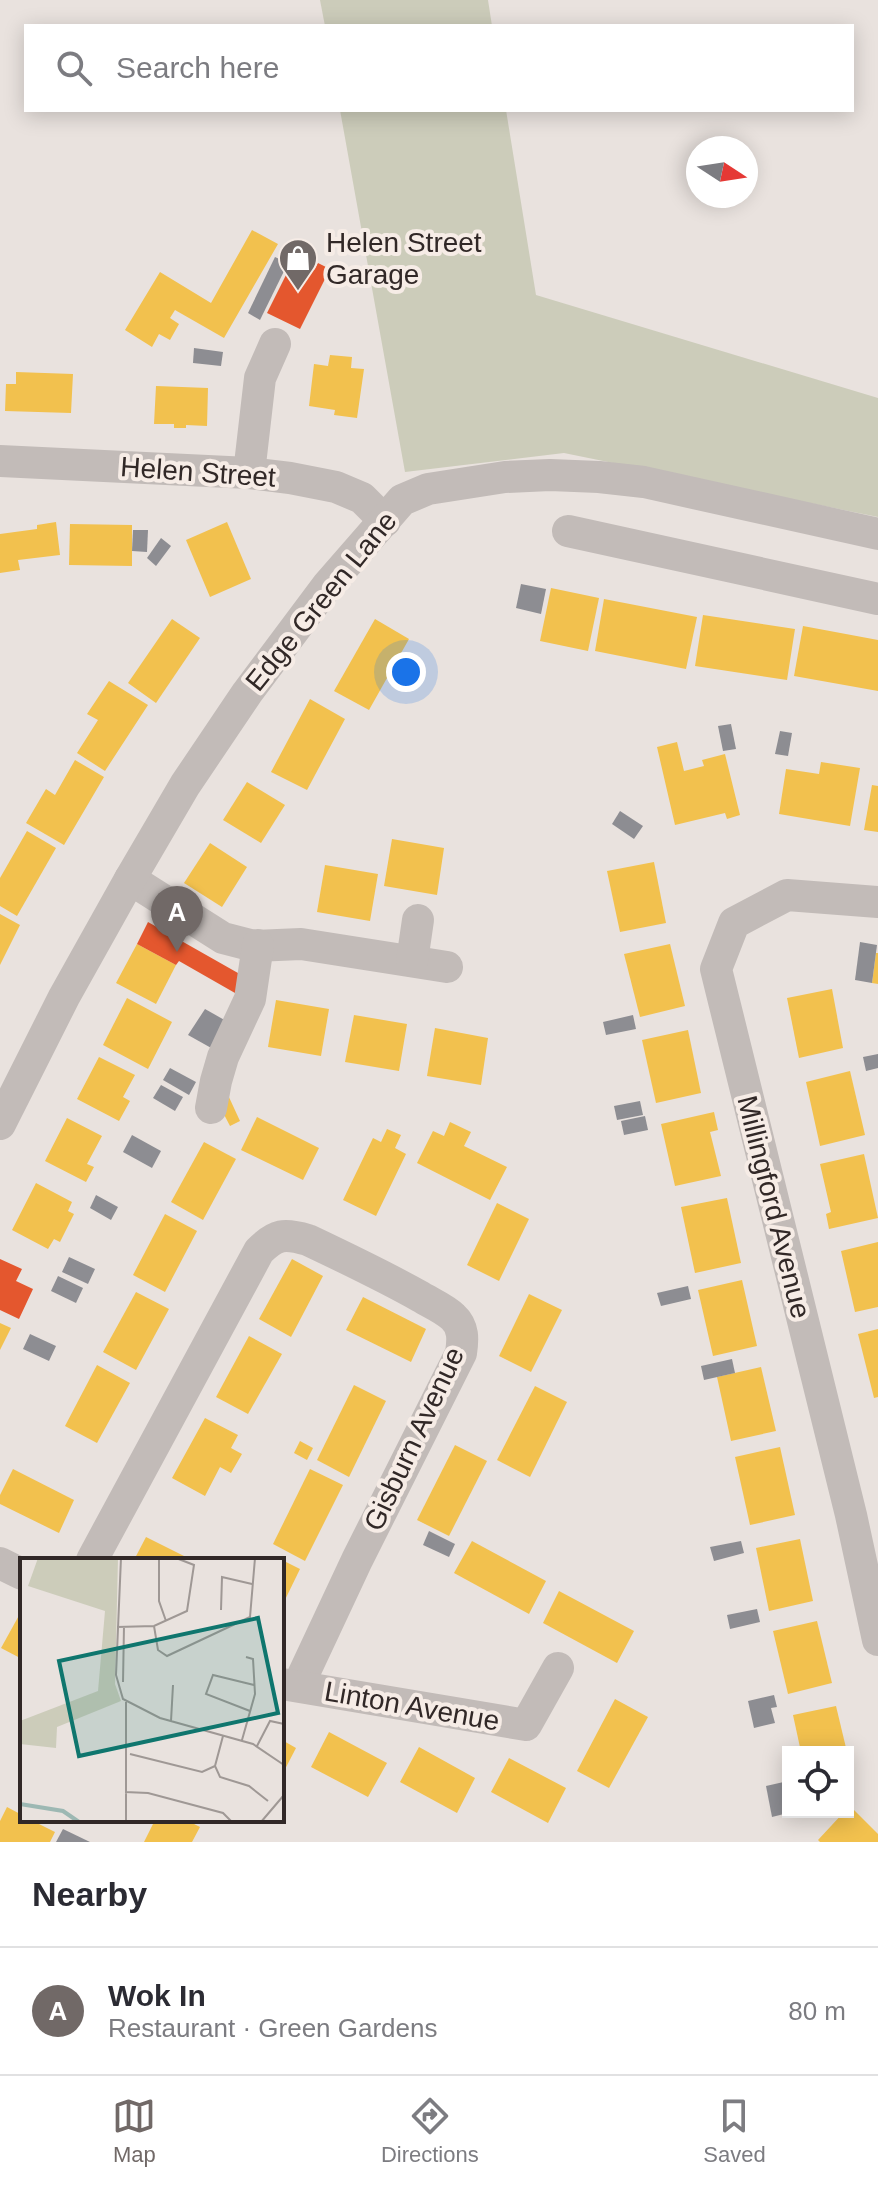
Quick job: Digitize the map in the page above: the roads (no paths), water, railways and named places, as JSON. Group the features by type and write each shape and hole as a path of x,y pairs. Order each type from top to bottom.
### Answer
{"street":[{"path":"249,473 260,378 275,344"},
{"name":"Helen Street","path":"0,461 249,473 290,478 336,487 362,498 385,521"},
{"name":"Edge Green Lane","path":"0,1124 64,997 185,785 247,693 327,586 402,500 428,489 505,477 599,477 644,482 878,534"},
{"path":"568,531 878,599"},
{"path":"130,879 223,938 258,945 301,944 447,967"},
{"name":"Millingford Avenue","path":"878,902 787,895 734,923 716,969 851,1515 878,1640"},
{"path":"412,961 418,920"},
{"path":"211,1108 223,1057 250,999 258,945"},
{"name":"Gisburn Avenue","path":"93,1558 259,1251 270,1240 279,1236 308,1240 442,1310 454,1318 460,1328 463,1340 461,1353 290,1685"},
{"path":"0,1563 20,1573"},
{"name":"Linton Avenue","path":"290,1685 526,1725 558,1668"}],"place":[{"name":"Helen Street Garage","path":"298,292"},
{"name":"Wok In","path":"177,952"}]}
